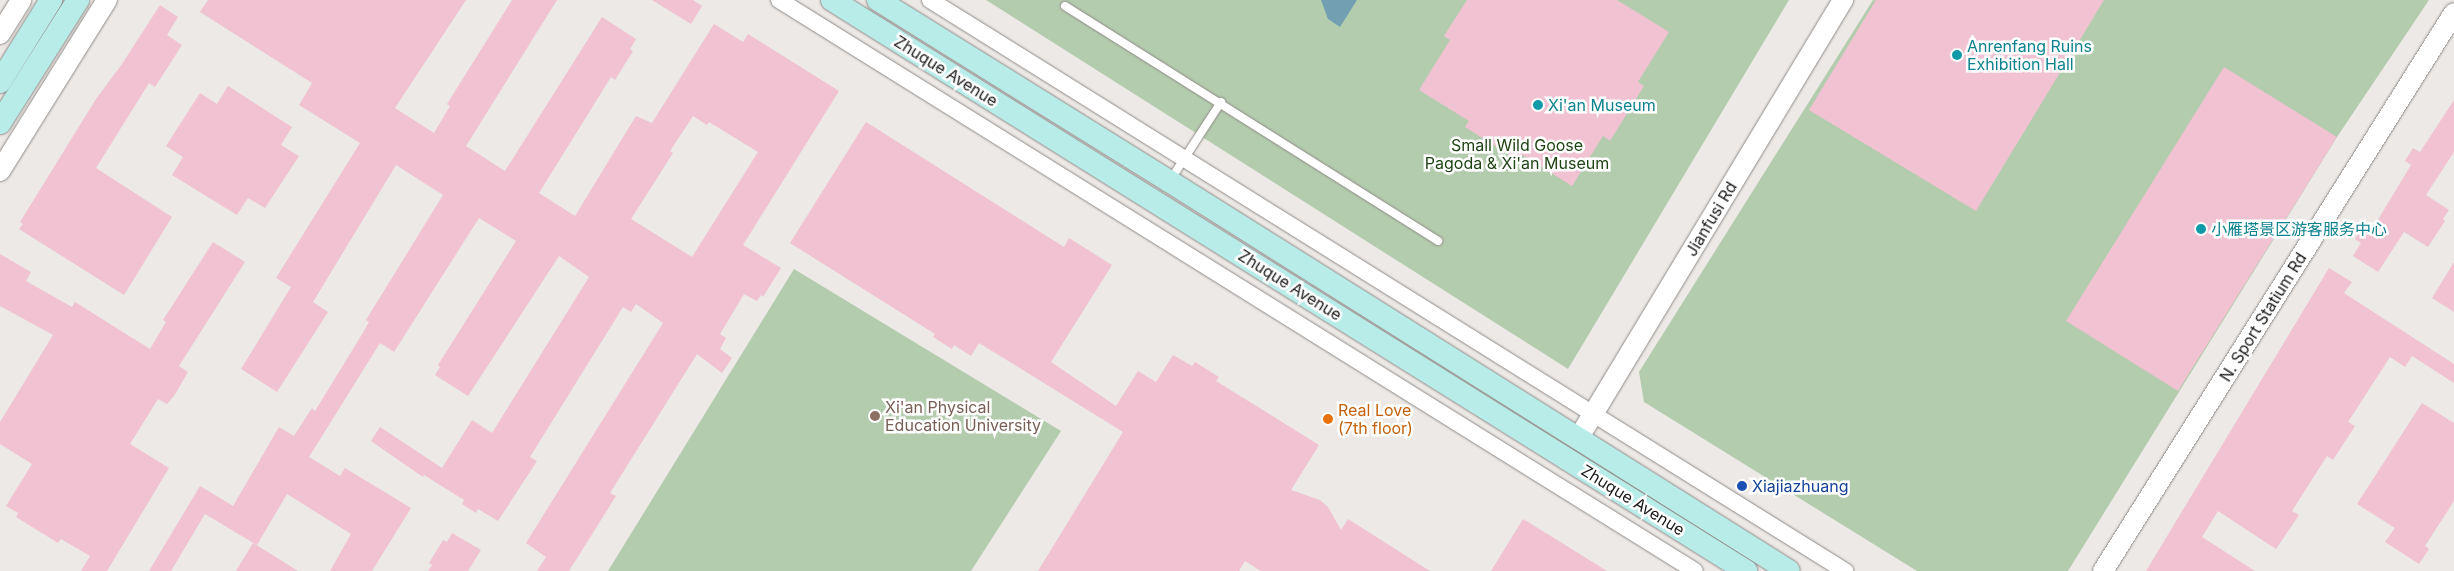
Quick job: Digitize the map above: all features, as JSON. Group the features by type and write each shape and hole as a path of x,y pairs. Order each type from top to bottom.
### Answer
{"main road":[{"path":"0,82 50,0"},
{"path":"0,123 78,0"},
{"name":"Zhuque Avenue","path":"832,0 1746,571"},
{"name":"Zhuque Avenue","path":"878,0 1789,571"}],"street":[{"path":"0,34 21,0"},
{"path":"0,171 107,0"},
{"path":"779,0 1695,571"},
{"path":"930,0 1845,571"},
{"name":"Jianfusi Rd","path":"1578,439 1843,0"},
{"name":"N. Sport Statium Rd","path":"2103,571 2454,12"}],"lane":[{"path":"1065,6 1221,102 1438,241"},
{"path":"1169,181 1221,102"}],"green space":[{"name":"Small Wild Goose Pagoda & Xi'an Museum","path":"986,0 1789,0 1568,369"},
{"path":"1873,0 2429,0 2337,137 2068,571 1917,571 1644,402 1639,372"},
{"name":"Xi'an Physical Education University","path":"794,269 1061,431 971,571 608,571"}],"water":[{"path":"1321,0 1357,0 1340,27 1328,19"}],"building":[{"path":"208,0 466,0 395,108 434,133 450,106 447,104 512,0 557,0 466,146 505,171 602,17 636,39 630,49 633,51 615,80 611,77 539,193 575,216 636,116 652,123 714,24 743,42 748,34 839,91 743,245 781,268 763,297 761,295 757,301 744,294 720,334 726,338 720,349 732,358 722,373 697,354 610,493 616,496 569,571 537,571 546,557 526,543 663,323 636,304 631,312 623,307 530,457 537,461 498,521 478,509 476,513 462,504 464,500 424,475 423,477 371,441 380,427 442,468 472,420 492,433 589,277 559,256 468,396 435,375 440,367 438,365 516,241 479,218 394,352 380,343 309,457 340,476 345,468 411,508 372,571 330,571 351,534 287,494 257,545 205,514 171,571 149,571 200,486 233,506 279,427 294,436 312,408 315,411 364,331 369,322 366,320 443,195 396,165 313,302 328,312 277,392 241,369 291,287 276,278 360,143 299,105 312,83 200,12","holes":["693,116 707,125 709,122 758,152 692,257 631,219 673,153 670,151"]},
{"path":"652,0 693,0 702,6 691,24"},
{"name":"Xi'an Museum","path":"1467,0 1617,0 1669,32 1638,82 1644,86 1610,141 1603,136 1572,186 1523,155 1519,161 1465,127 1469,121 1419,90 1450,40 1444,36"},
{"name":"Anrenfang Ruins Exhibition Hall","path":"1876,0 2104,0 1976,211 1809,110"},
{"path":"160,5 178,17 167,35 182,45 155,87 149,83 96,168 172,217 124,295 19,229 23,224 20,222 96,99 122,64"},
{"name":"小雁塔景区游客服务中心","path":"2224,67 2337,137 2178,391 2066,321"},
{"path":"228,86 292,127 281,145 299,156 265,208 248,198 237,215 172,175 183,157 166,146 200,93 217,104"},
{"path":"2454,100 2454,152 2426,195 2449,210 2443,219 2445,221 2428,247 2404,232 2378,272 2353,256 2361,243 2355,239 2363,226 2369,230 2379,218 2411,165 2405,161 2413,148 2420,152"},
{"path":"866,122 1064,247 1069,238 1112,265 1051,362 1116,406 1138,371 1156,382 1173,355 1192,366 1195,362 1219,377 1216,381 1319,445 1291,490 1320,500 1328,507 1341,530 1348,519 1430,571 1261,571 1245,561 1239,571 1038,571 1123,432 979,343 971,356 954,345 952,349 933,337 935,334 790,243"},
{"path":"213,242 245,262 179,366 188,372 174,396 167,404 158,399 130,444 169,468 107,571 81,571 90,556 61,539 58,543 16,517 18,513 6,506 32,464 0,444 0,422 53,335 0,306 0,254 31,272 26,281 72,307 75,302 150,349 166,322 163,320"},
{"path":"2454,262 2454,312 2432,298"},
{"path":"2329,268 2352,282 2344,293 2454,364 2454,383 2412,356 2405,367 2390,357 2348,422 2355,426 2333,460 2327,456 2292,511 2299,515 2276,549 2218,511 2202,537 2255,571 2146,571"},
{"path":"2422,403 2454,423 2454,501 2425,546 2429,549 2419,564 2385,542 2395,528 2357,504"},
{"path":"1523,519 1607,571 1491,571"},
{"path":"452,533 481,550 468,571 428,571 432,565 429,563 443,540 447,542"},
{"path":"253,543 298,571 236,571"}],"place":[{"name":"Anrenfang Ruins Exhibition Hall","path":"1957,55"},
{"name":"Xi'an Museum","path":"1538,105"},
{"name":"小雁塔景区游客服务中心","path":"2201,229"},
{"name":"Xi'an Physical Education University","path":"875,416"},
{"name":"Real Love (7th floor)","path":"1328,419"},
{"name":"Xiajiazhuang","path":"1742,486"}]}
